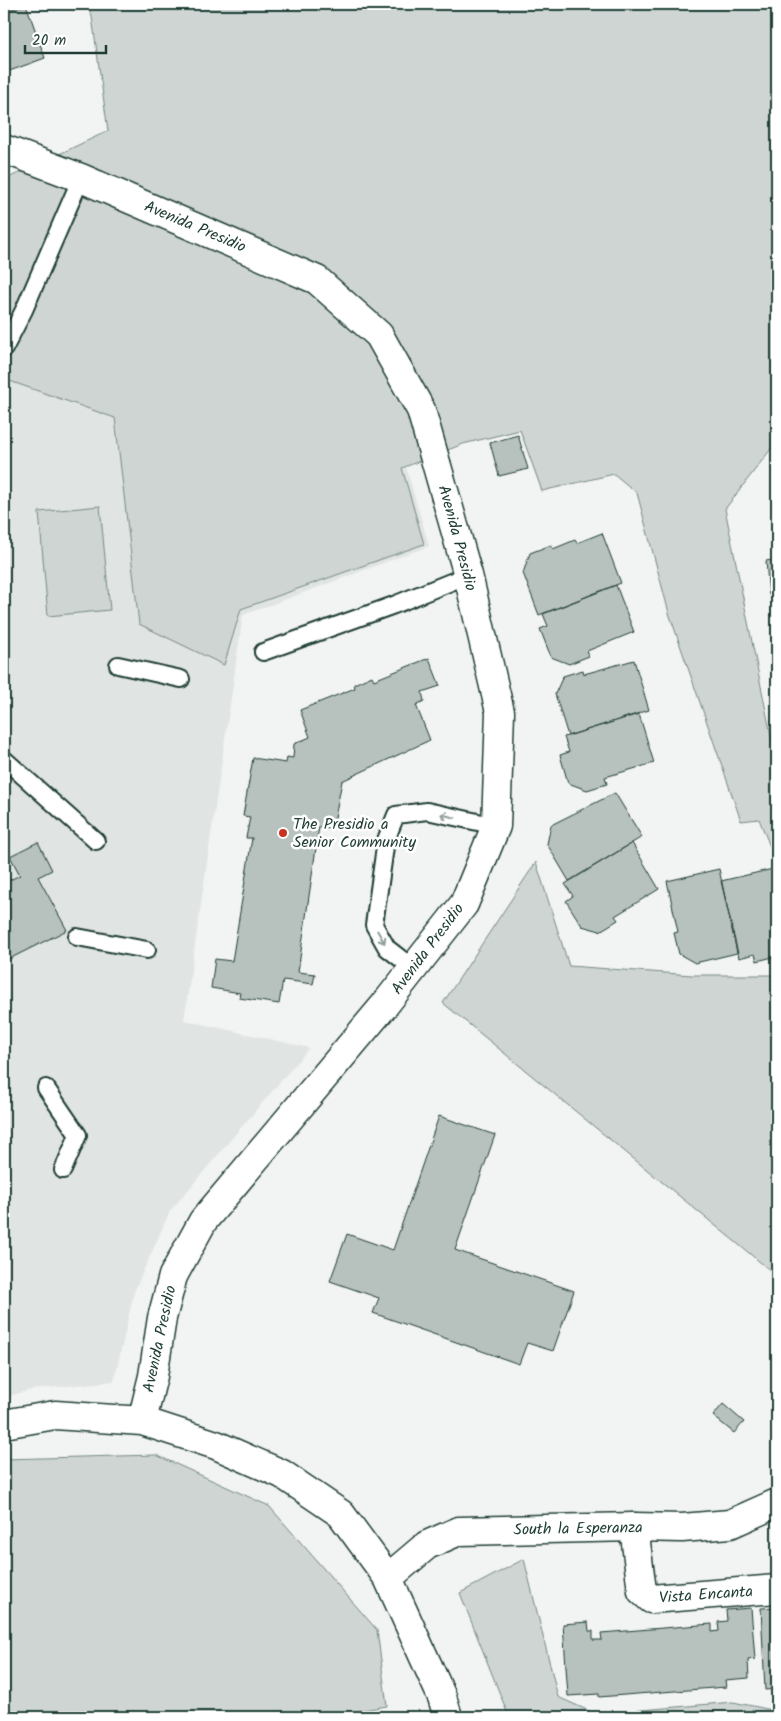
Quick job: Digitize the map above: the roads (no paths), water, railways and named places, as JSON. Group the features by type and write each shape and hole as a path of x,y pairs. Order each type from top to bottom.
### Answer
{"street":[{"name":"Avenida Presidio","path":"4,148 81,178 317,280 379,335 421,410 468,575 500,712 496,826 464,904 414,969 203,1220 174,1276 142,1421"},
{"path":"4,1424 55,1414 142,1421 216,1445 282,1474 340,1514 388,1578 442,1697 448,1717"},
{"name":"South la Esperanza","path":"388,1578 427,1545 459,1532 634,1527 682,1528 730,1524 777,1503"},
{"name":"Vista Encanta","path":"634,1527 642,1591 651,1599 777,1589"}],"lane":[{"path":"4,349 24,310 81,178"},
{"path":"263,652 394,605 468,575"},
{"path":"118,665 181,679"},
{"path":"4,759 96,841"},
{"path":"414,969 387,948 374,925 386,840 396,815 427,811 496,826"},
{"path":"77,937 147,950"},
{"path":"46,1088 78,1136 63,1170"}],"place":[{"name":"The Presidio a Senior Community","path":"283,833"}]}
